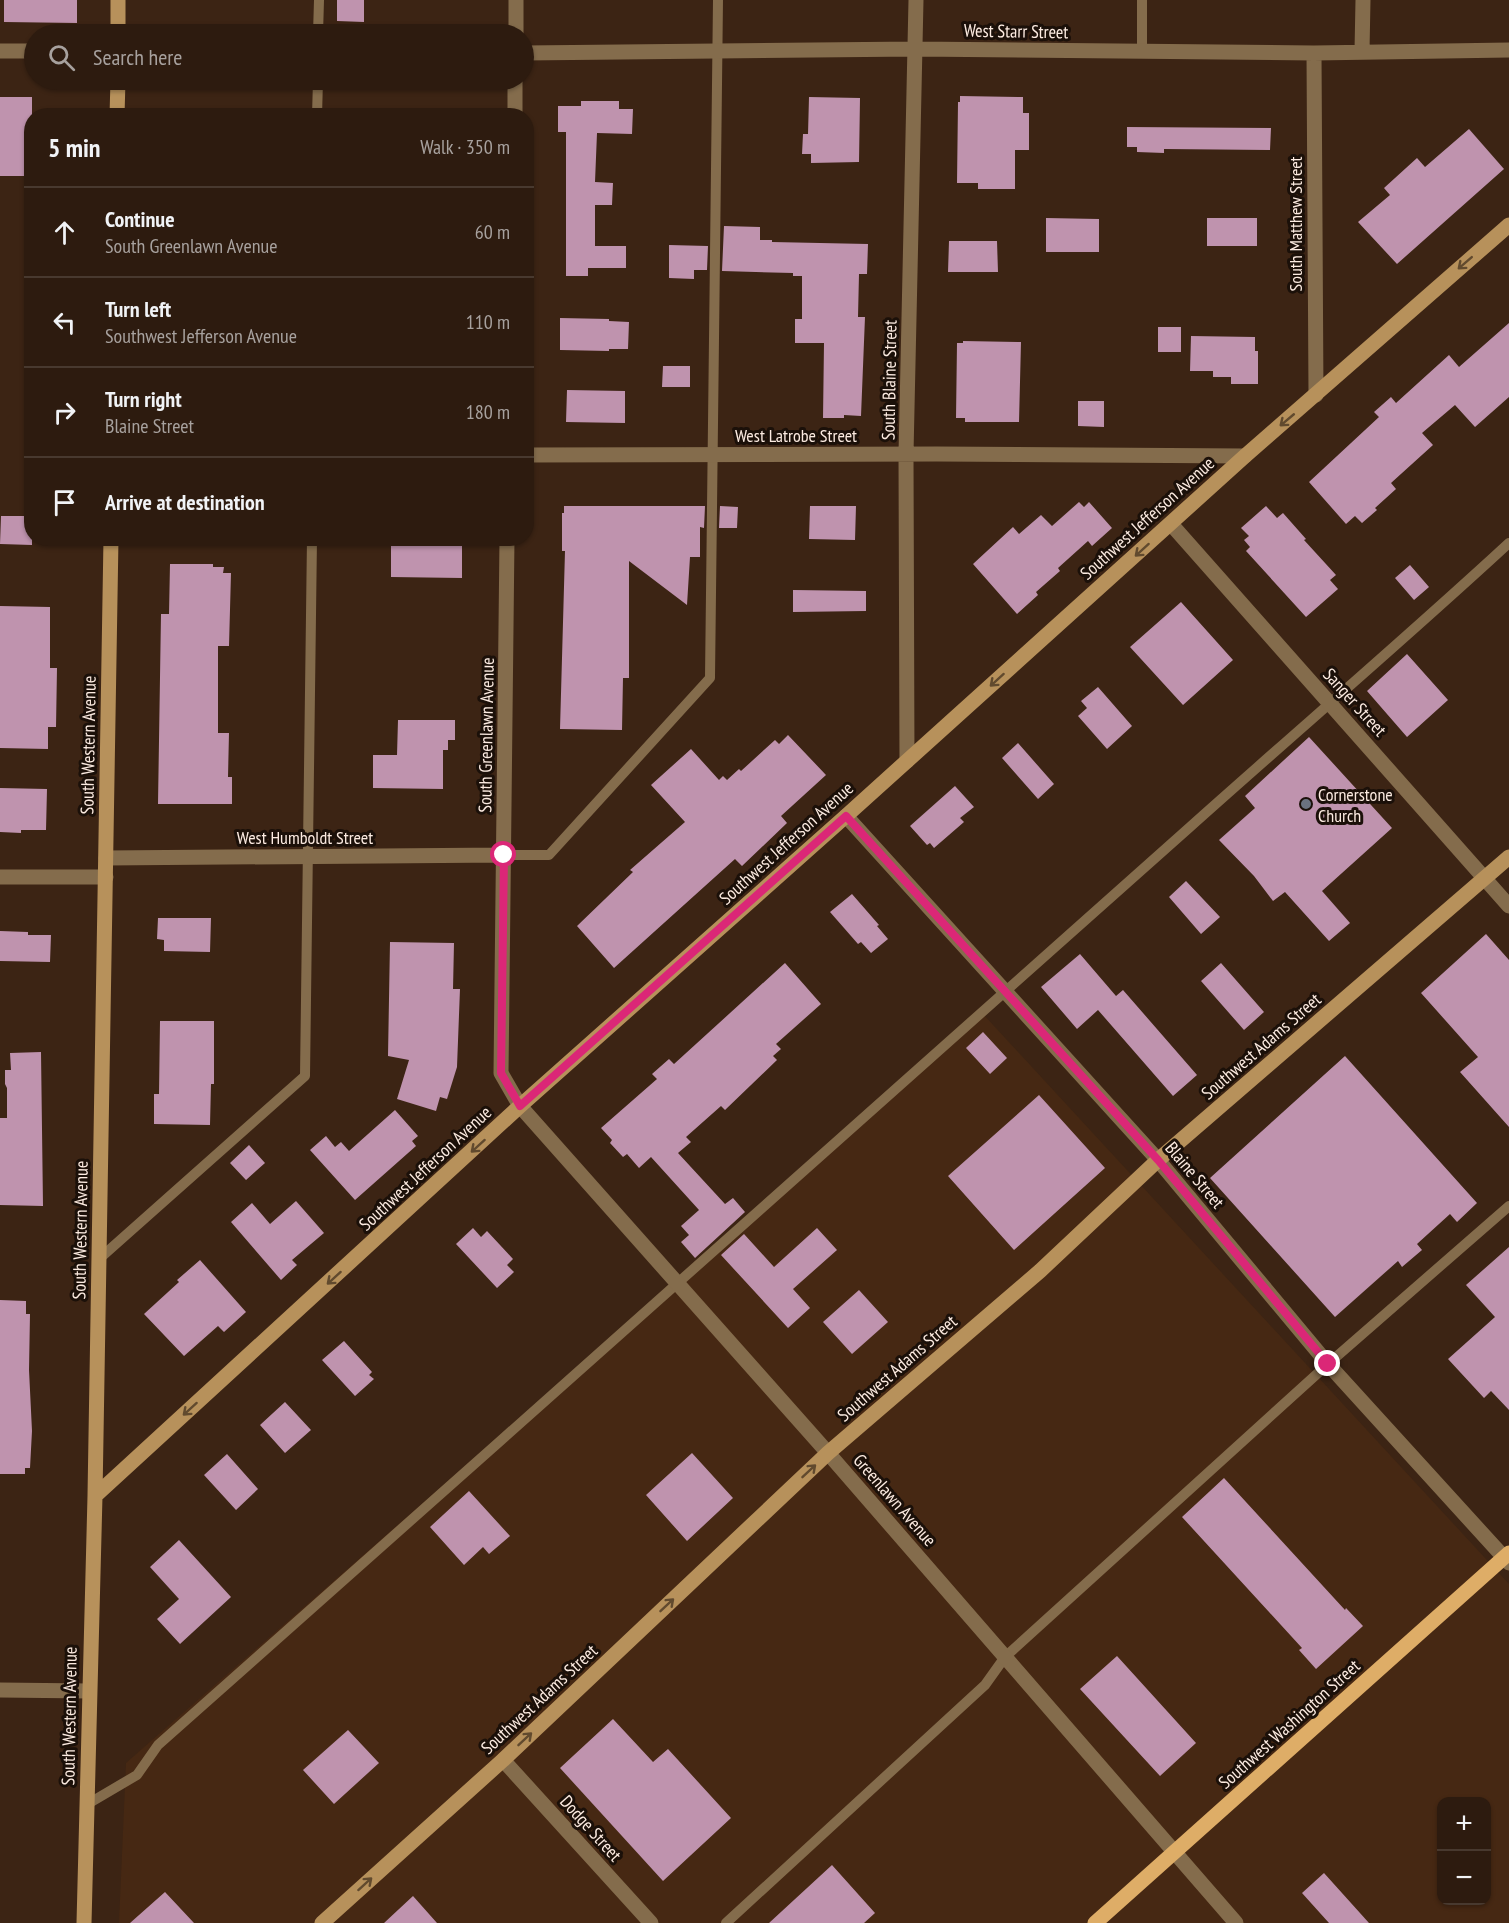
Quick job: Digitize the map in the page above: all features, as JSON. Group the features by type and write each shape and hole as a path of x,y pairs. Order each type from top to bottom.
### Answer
{"main road":[{"path":"118,0 118,24"},
{"path":"117,108 118,90"},
{"name":"Southwest Jefferson Avenue","path":"94,1496 520,1106 1245,456 1506,232"},
{"name":"South Western Avenue","path":"84,1923 99,1259 111,546"},
{"name":"Southwest Adams Street","path":"321,1923 503,1760 828,1453 1040,1271 1158,1160 1509,857"},
{"name":"Southwest Washington Street","path":"1095,1923 1507,1558"}],"street":[{"path":"516,0 516,24"},
{"name":"South Blaine Street","path":"907,760 906,454 916,0"},
{"path":"1362,51 1363,0"},
{"name":"West Starr Street","path":"534,53 915,49 1314,53 1509,50"},
{"path":"0,51 24,51"},
{"name":"South Matthew Street","path":"1314,53 1316,395"},
{"path":"515,90 515,108"},
{"name":"West Latrobe Street","path":"534,455 1245,456"},
{"name":"Sanger Street","path":"1171,524 1509,906"},
{"name":"South Greenlawn Avenue","path":"507,546 501,1073 520,1106"},
{"name":"Blaine Street","path":"846,816 1158,1160 1328,1364 1507,1558"},
{"name":"West Humboldt Street","path":"106,858 504,855"},
{"path":"0,877 106,877"},
{"name":"Greenlawn Avenue","path":"520,1106 828,1453 1236,1923"},
{"path":"0,1690 89,1691"},
{"name":"Dodge Street","path":"503,1760 651,1923"}],"lane":[{"path":"318,24 319,0"},
{"path":"504,855 549,855 710,678 718,0"},
{"path":"1142,0 1142,51"},
{"path":"317,108 318,90"},
{"path":"86,1805 137,1775 158,1745 1006,993 1329,703 1408,636 1509,543"},
{"path":"99,1259 305,1076 312,546"},
{"path":"726,1923 985,1685 1005,1657 1328,1364 1509,1206"}],"shaded area":[{"path":"982,1013 1509,1584 1509,1923 119,1923 126,1763"}],"building":[{"path":"4,0 77,0 77,23 4,22"},
{"path":"337,0 364,0 364,22 337,21"},
{"path":"960,96 1023,97 1023,113 1029,113 1029,150 1015,150 1015,189 978,189 978,183 957,183"},
{"path":"0,97 32,97 32,108 24,108 24,176 0,176"},
{"path":"809,97 860,98 859,162 811,163 811,154 802,154 803,134 808,134"},
{"path":"581,101 619,101 619,109 633,109 632,134 597,133 595,182 613,183 612,205 595,205 595,246 626,246 626,268 588,268 588,276 566,276 566,132 558,132 558,106 581,106"},
{"path":"1127,127 1271,128 1270,150 1164,149 1164,153 1137,152 1137,147 1127,147"},
{"path":"1469,129 1504,169 1397,264 1358,222 1390,195 1384,188 1417,158 1425,167"},
{"path":"1046,218 1099,219 1099,252 1046,252"},
{"path":"1207,218 1257,218 1257,246 1207,246"},
{"path":"724,226 760,227 760,240 772,240 772,242 868,244 867,274 859,274 858,317 865,317 861,416 844,415 844,418 823,418 824,343 795,343 795,319 802,319 802,276 793,276 793,273 722,271"},
{"path":"949,241 997,241 998,272 948,272"},
{"path":"669,245 708,246 707,270 694,270 694,279 669,278"},
{"path":"560,318 609,319 609,321 629,322 628,349 560,350"},
{"path":"1509,323 1509,397 1475,427 1455,405 1422,433 1433,445 1391,483 1396,489 1375,508 1377,510 1362,523 1355,516 1346,524 1309,482 1379,417 1374,412 1391,397 1396,403 1449,355 1459,367"},
{"path":"1158,327 1181,327 1181,352 1158,352"},
{"path":"1191,336 1255,337 1255,351 1258,351 1258,384 1231,384 1231,377 1213,377 1213,371 1190,371"},
{"path":"963,341 1021,342 1019,422 965,422 965,418 956,418 957,343 963,343"},
{"path":"663,366 690,366 690,387 662,387"},
{"path":"567,390 625,391 625,423 566,422"},
{"path":"1078,401 1104,401 1104,427 1078,426"},
{"path":"1079,502 1084,507 1089,502 1112,528 1092,546 1088,541 1058,568 1060,571 1036,592 1038,595 1017,614 973,564 1013,527 1019,534 1041,515 1052,526"},
{"path":"564,506 705,506 704,528 700,527 700,557 690,557 687,605 629,561 629,678 623,678 622,730 560,729 565,551 562,551 562,513 564,513"},
{"path":"720,506 738,507 737,528 719,528"},
{"path":"810,506 856,506 855,540 809,539"},
{"path":"1266,506 1277,518 1283,513 1336,575 1330,580 1338,589 1306,617 1246,551 1250,547 1244,540 1249,536 1241,528"},
{"path":"1,516 24,516 24,545 0,544"},
{"path":"391,546 462,546 462,578 391,577"},
{"path":"170,564 213,564 213,567 224,567 223,573 231,573 229,646 218,646 218,733 229,733 228,777 232,777 232,804 158,804 161,614 169,614"},
{"path":"1410,565 1429,587 1414,600 1395,578"},
{"path":"793,590 866,591 866,611 793,612"},
{"path":"1181,602 1233,660 1183,705 1130,647"},
{"path":"0,606 50,607 50,668 57,668 56,727 48,727 48,749 0,748"},
{"path":"1407,654 1448,700 1407,737 1367,691"},
{"path":"1098,687 1132,726 1107,749 1078,716 1087,708 1081,701"},
{"path":"398,720 455,720 455,740 448,740 448,750 443,750 443,789 373,788 373,755 397,755"},
{"path":"788,735 826,775 781,816 787,823 742,866 735,859 614,968 577,926 633,872 630,870 685,822 651,785 691,749 719,780 723,776 727,780 739,769 741,771 775,740 779,744"},
{"path":"1309,737 1392,828 1322,891 1350,923 1329,941 1285,892 1273,901 1254,876 1219,840 1255,808 1245,796"},
{"path":"1018,743 1054,784 1038,799 1002,758"},
{"path":"955,786 974,807 960,818 964,822 934,848 930,843 927,845 910,826"},
{"path":"0,788 47,789 46,830 21,830 21,833 0,832"},
{"path":"1186,881 1220,917 1201,934 1169,897"},
{"path":"852,894 888,939 871,953 861,942 858,944 830,912"},
{"path":"158,918 211,918 210,952 164,951 164,940 157,939"},
{"path":"0,931 51,935 50,962 0,961"},
{"path":"1486,934 1509,960 1509,1127 1460,1072 1478,1057 1421,993"},
{"path":"390,942 454,943 453,989 460,989 457,1067 447,1099 440,1097 436,1111 397,1099 409,1060 388,1056"},
{"path":"1080,954 1116,996 1123,990 1197,1075 1173,1096 1098,1010 1077,1029 1041,987"},
{"path":"785,963 821,1004 776,1044 781,1049 773,1056 777,1060 725,1110 721,1106 686,1137 691,1142 678,1153 725,1204 733,1198 745,1212 695,1258 681,1242 689,1235 681,1226 699,1210 651,1157 639,1168 627,1154 623,1157 610,1143 612,1140 601,1128 657,1079 652,1074 669,1059 674,1064"},
{"path":"1221,963 1264,1012 1244,1030 1201,981"},
{"path":"160,1021 214,1021 214,1084 211,1084 210,1125 154,1124 154,1094 159,1094"},
{"path":"983,1032 1007,1058 990,1074 966,1048"},
{"path":"41,1052 43,1206 0,1205 0,1118 7,1118 5,1070 11,1070 10,1053"},
{"path":"1345,1056 1477,1203 1457,1222 1450,1214 1417,1244 1422,1250 1402,1267 1398,1261 1335,1317 1210,1178"},
{"path":"1039,1095 1105,1168 1014,1250 948,1176"},
{"path":"395,1110 418,1136 412,1141 416,1146 355,1200 310,1150 326,1136 335,1147 341,1142 349,1151"},
{"path":"249,1145 265,1163 246,1180 230,1163"},
{"path":"296,1201 324,1233 292,1260 297,1265 281,1280 231,1222 252,1203 270,1224"},
{"path":"473,1228 481,1237 487,1231 513,1259 507,1265 514,1272 497,1288 456,1244"},
{"path":"817,1228 837,1250 793,1289 810,1308 788,1328 721,1255 744,1234 774,1267"},
{"path":"1509,1247 1509,1410 1491,1391 1484,1398 1448,1359 1495,1317 1466,1285"},
{"path":"200,1260 246,1312 224,1332 218,1326 184,1356 144,1314"},
{"path":"859,1290 888,1322 852,1354 823,1322"},
{"path":"0,1300 26,1301 26,1314 30,1314 29,1370 32,1431 30,1468 25,1468 25,1474 0,1474"},
{"path":"344,1341 372,1372 369,1375 374,1379 355,1396 322,1360"},
{"path":"285,1402 311,1430 285,1453 260,1425"},
{"path":"692,1453 733,1498 687,1541 646,1495"},
{"path":"227,1454 258,1489 236,1510 204,1475"},
{"path":"1224,1478 1345,1610 1346,1608 1363,1626 1316,1669 1299,1650 1302,1648 1182,1517"},
{"path":"469,1491 510,1536 489,1554 483,1547 464,1565 430,1527"},
{"path":"179,1540 231,1597 180,1644 157,1619 179,1599 150,1567"},
{"path":"1117,1656 1196,1743 1160,1776 1080,1689"},
{"path":"613,1719 653,1762 668,1749 731,1818 663,1881 560,1768"},
{"path":"348,1730 379,1763 334,1804 303,1770"},
{"path":"832,1865 875,1913 864,1923 769,1923"},
{"path":"1324,1873 1369,1923 1329,1923 1302,1893"},
{"path":"165,1892 194,1923 130,1923"},
{"path":"413,1896 437,1923 384,1923"}],"place":[{"name":"Cornerstone Church","path":"1306,804"}],"route":[{"path":"504,855 501,1073 520,1106 846,816 1158,1160 1328,1364"}]}
